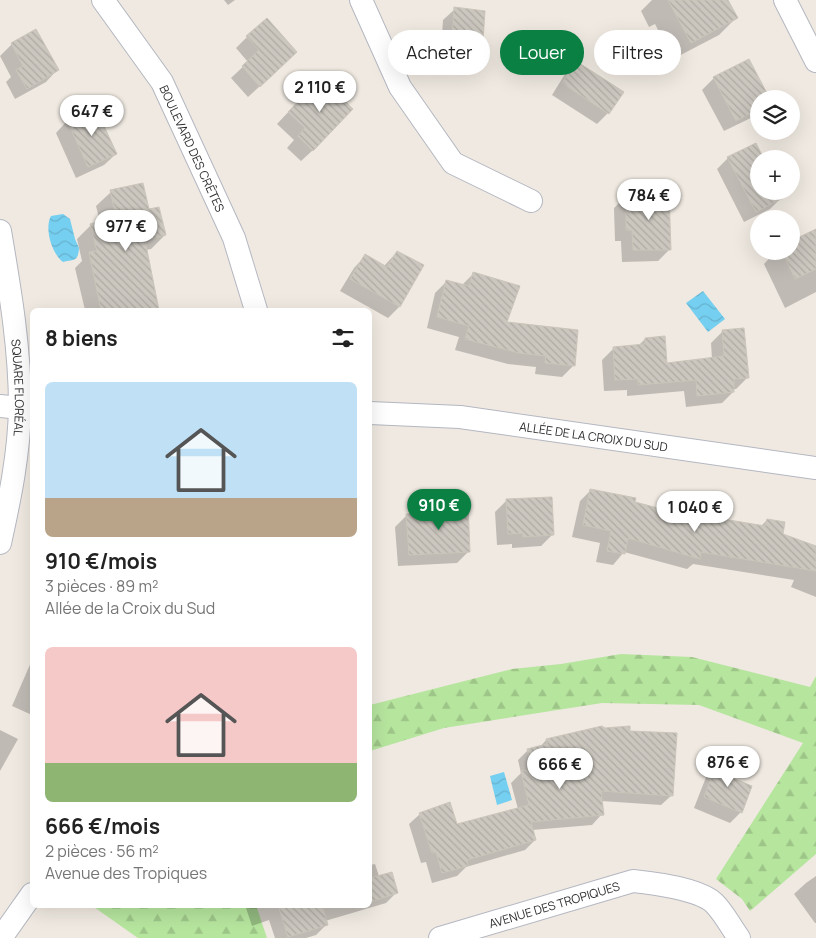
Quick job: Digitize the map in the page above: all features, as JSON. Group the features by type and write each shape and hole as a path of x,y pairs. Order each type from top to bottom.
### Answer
{"street":[{"name":"BOULEVARD DES CRÊTES","path":"103,0 162,82 234,238 255,308"},
{"path":"361,0 400,87 453,162 531,200"},
{"path":"785,0 816,61"},
{"name":"SQUARE FLORÉAL","path":"0,231 15,324 10,407 14,477 0,543"},
{"name":"ALLÉE DE LA CROIX DU SUD","path":"372,413 460,417 816,468"},
{"name":"AVENUE DES TROPIQUES","path":"440,938 633,881 660,884 691,892 713,902 739,938"},
{"path":"1,938 30,897"}],"green space":[{"path":"621,654 692,657 810,687 816,676 816,854 750,911 742,899 716,879 803,743 699,705 602,703 444,728 372,750 372,704 512,669 561,664"},
{"path":"95,908 257,908 267,938 138,938"}],"water":[{"path":"63,214 70,219 79,248 76,258 63,262 50,240 48,227 51,216"},
{"path":"703,291 725,319 708,332 686,303"},
{"path":"504,772 512,800 497,805 490,776"}],"building":[{"path":"668,0 728,0 738,18 691,43"},
{"path":"454,7 485,11 484,30 452,30"},
{"path":"267,18 297,52 260,87 242,66 259,50 246,36"},
{"path":"36,29 59,70 27,89 16,70 23,66 11,43"},
{"path":"749,59 765,90 750,90 750,114 736,121 713,77"},
{"path":"584,66 594,73 594,75 598,75 624,92 609,114 562,83 567,75 584,75"},
{"path":"321,77 353,109 313,151 298,136 305,128 288,112"},
{"path":"95,107 117,154 88,167 67,120"},
{"path":"756,143 760,150 750,150 750,200 779,200 760,210 755,210 727,157"},
{"path":"143,183 149,209 159,207 166,235 145,240 159,308 101,308 89,252 97,251 90,224 116,217 110,190"},
{"path":"669,194 671,250 633,250 632,230 626,230 626,195"},
{"path":"816,229 816,269 795,279 786,260 800,260 800,237"},
{"path":"397,251 424,265 400,307 350,279 365,254 387,267"},
{"path":"473,272 520,286 507,322 578,330 575,366 545,363 546,356 519,353 465,339 469,326 437,317 446,280 469,286"},
{"path":"744,328 749,378 734,379 734,392 697,396 696,380 638,385 638,379 615,380 613,347 645,344 645,338 665,336 667,363 724,356 722,330"},
{"path":"590,489 636,498 635,502 692,517 693,511 723,519 765,526 767,519 785,522 783,534 816,546 816,571 701,552 700,559 628,538 625,554 607,551 611,531 583,525"},
{"path":"552,497 554,535 523,537 523,533 508,534 506,499"},
{"path":"468,505 470,552 409,555 406,514 442,512 442,506"},
{"path":"602,726 605,728 630,726 630,731 677,733 673,796 601,791 604,815 531,822 536,840 467,860 468,866 442,873 436,852 432,853 419,813 450,802 457,824 529,805 521,771 532,769 527,749 547,744 546,739"},
{"path":"718,760 736,767 733,778 752,786 742,813 704,797"},
{"path":"392,872 398,893 372,901 372,877"},
{"path":"279,908 323,908 328,925 288,937"}]}
